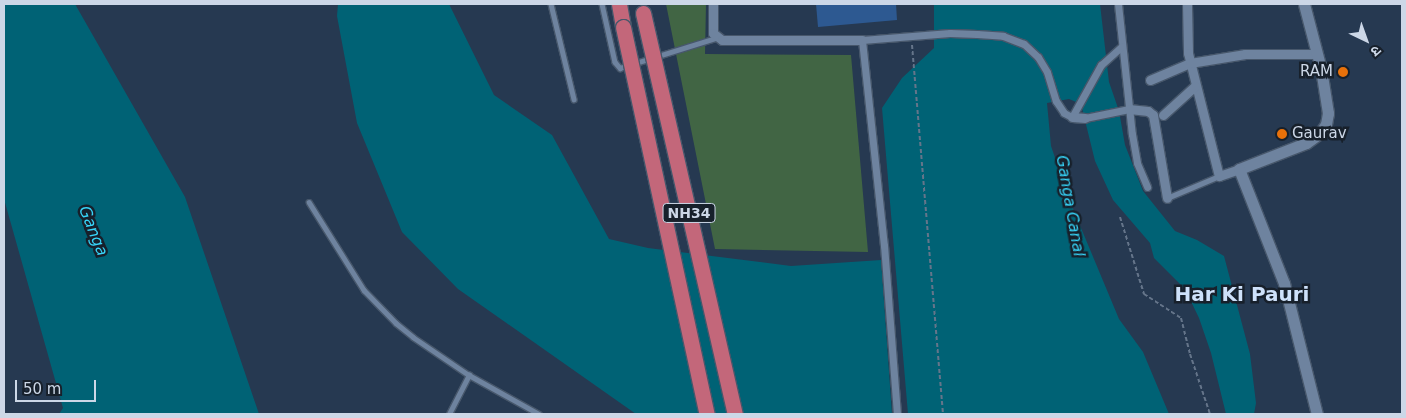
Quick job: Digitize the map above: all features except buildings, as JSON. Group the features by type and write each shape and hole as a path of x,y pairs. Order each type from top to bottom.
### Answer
{"highway":[{"name":"NH34","path":"619,4 707,414"},
{"name":"NH34","path":"642,8 735,414"}],"street":[{"path":"713,4 712,27 716,38 732,42 862,40 977,34 1003,36 1024,44 1038,57 1047,72 1056,101 1064,113 1072,117 1085,118 1130,109 1148,111 1153,115 1167,198"},
{"path":"1118,4 1137,163 1147,187"},
{"path":"1188,4 1190,62 1219,176 1306,144 1320,133 1326,124 1328,113 1317,54 1304,4"},
{"path":"862,40 884,246 897,414"},
{"path":"1072,117 1101,65 1122,46"},
{"path":"1150,80 1190,62 1245,54 1317,54"},
{"path":"1163,115 1195,86"},
{"path":"1239,169 1284,283 1317,414"}],"lane":[{"path":"551,4 574,99"},
{"path":"602,4 614,62 620,68 716,38"},
{"path":"1167,198 1219,176"},
{"path":"309,202 364,290 413,337 469,375 540,414"},
{"path":"449,414 469,375"}],"path":[{"path":"913,54 943,414"},
{"path":"1120,217 1144,294 1181,318 1190,354 1210,414"}],"green space":[{"path":"666,4 706,4 705,54 851,55 868,252 715,249"}],"water":[{"name":"Ganga","path":"4,4 75,4 185,197 259,414 59,414 63,408 4,199"},
{"path":"338,4 449,4 494,95 552,135 609,239 648,248 791,266 881,260 892,414 636,414 458,289 402,232 357,123 337,16"},
{"name":"Ganga Canal","path":"934,4 1100,4 1109,82 1119,111 1125,145 1143,191 1175,231 1197,240 1224,256 1250,354 1256,403 1254,414 1226,414 1211,353 1199,318 1185,289 1154,258 1150,243 1113,200 1095,161 1081,104 1069,99 1047,103 1051,146 1071,204 1119,319 1143,352 1169,414 908,414 882,108 902,78 934,48"}],"place":[{"name":"RAM","path":"1343,72"},
{"name":"Gaurav","path":"1282,134"}],"district":[{"name":"Har Ki Pauri","path":"1242,294"}]}
